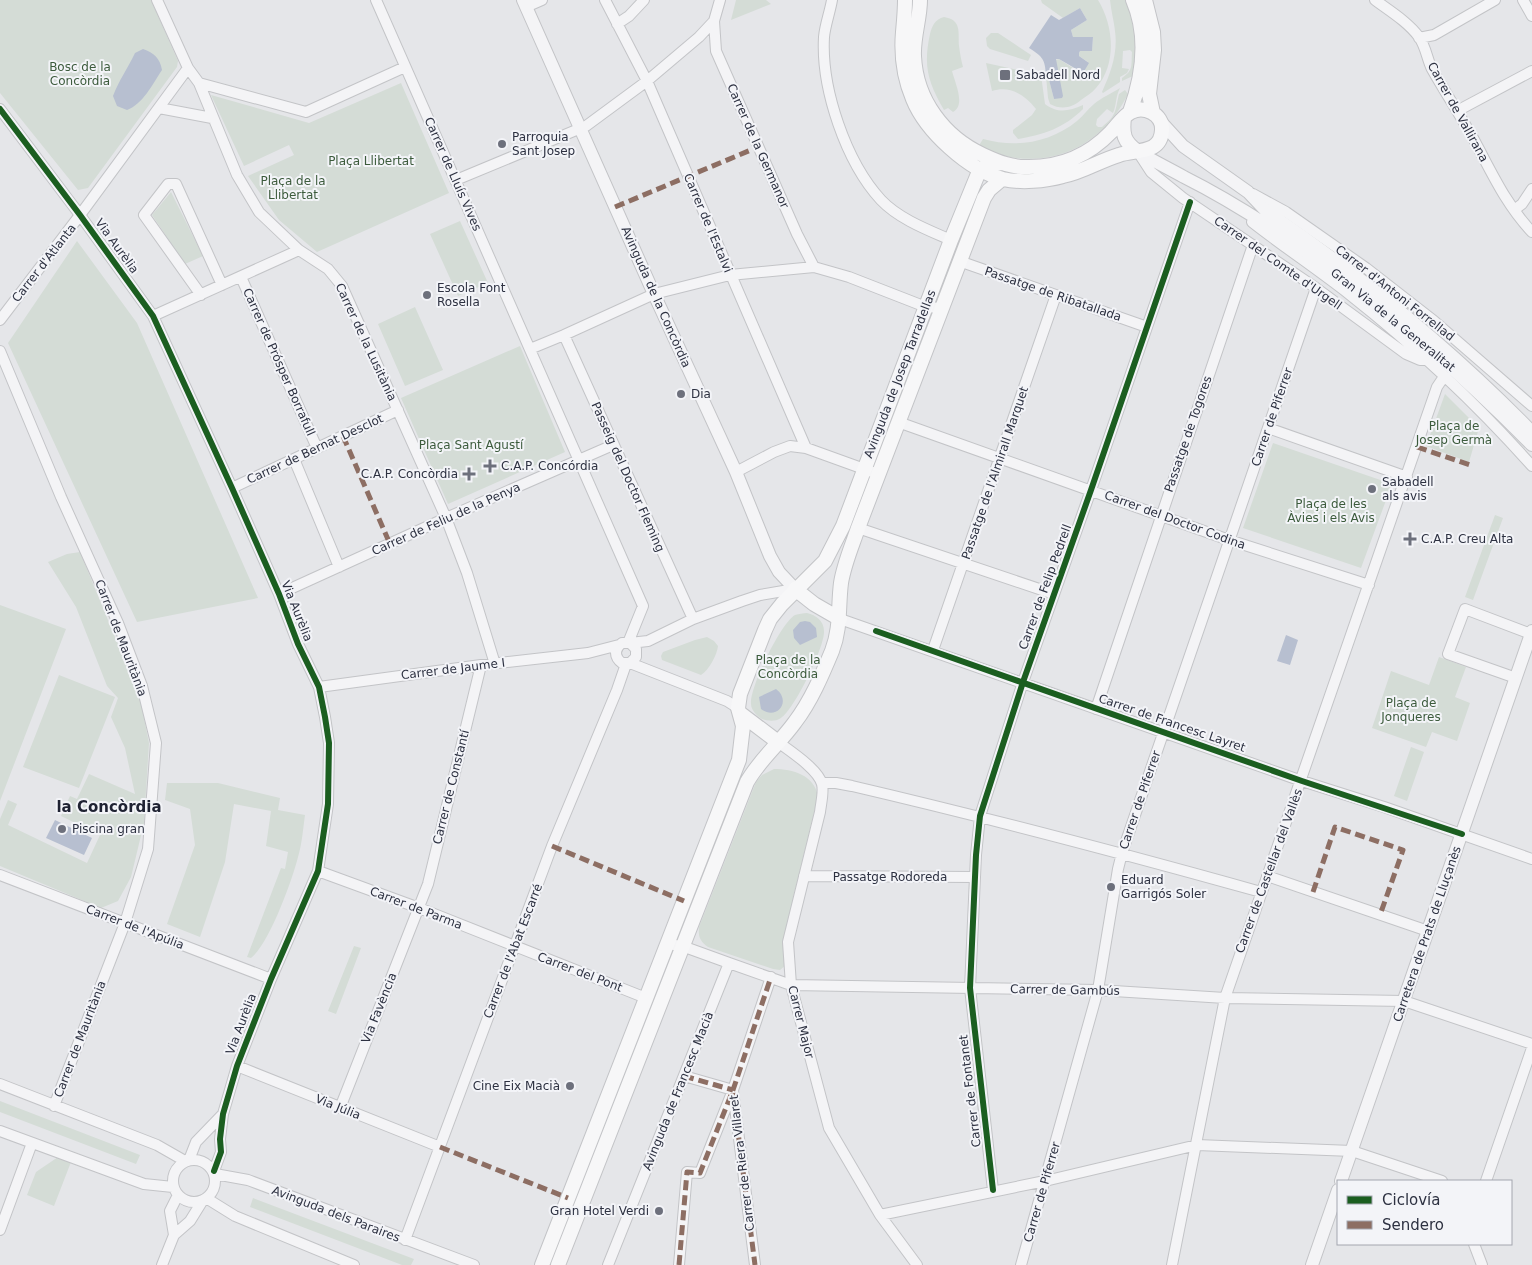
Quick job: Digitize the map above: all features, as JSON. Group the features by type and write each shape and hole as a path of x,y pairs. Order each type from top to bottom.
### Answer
{"main road":[{"path":"905,0 902,50 907,82 919,112 937,135 962,156 980,168 1002,178 1020,181 1062,177 1082,171 1120,154 1152,149 1158,143 1162,130 1149,94 1154,50 1152,26 1145,0"},
{"path":"920,0 914,37 914,58 917,75 928,105 945,129 961,143 1000,163"},
{"path":"1133,0 1141,26 1143,54 1139,84 1127,115 1123,132 1126,142 1138,151"},
{"path":"980,168 1000,163 1024,167 1048,166 1066,161 1089,152 1127,115 1143,109 1157,118"},
{"name":"Avinguda de Josep Tarradellas","path":"840,619 842,582 858,528 871,472 926,307 980,168"},
{"name":"Avinguda de Josep Tarradellas","path":"795,589 821,566 831,552 898,422 984,198 989,190 1002,178"},
{"path":"542,1265 739,760 743,726 740,711 743,686 770,619 795,589 814,604 840,619 835,641 815,688 795,723 760,762 747,782 558,1265"},
{"path":"740,711 778,742"}],"street":[{"name":"Carrer de la Lusitània","path":"158,0 188,68 199,83 237,174 260,212 299,250 328,269 342,286 446,518 467,573 495,664"},
{"name":"Carrer de Lluís Vives","path":"376,0 530,349"},
{"path":"525,3 542,0"},
{"name":"Carrer de l'Estalvi","path":"604,0 647,81 806,448"},
{"path":"617,24 644,0"},
{"path":"456,180 586,126 647,81 699,37 714,21 720,0"},
{"path":"832,0 824,37 827,78 835,112 846,144 864,176 882,201 906,218 951,240"},
{"name":"Carrer de Vallirana","path":"1375,0 1419,38 1425,48 1431,67 1514,210 1532,232"},
{"path":"1419,38 1434,35 1495,0"},
{"path":"1523,0 1532,16"},
{"name":"Avinguda de la Concòrdia","path":"525,3 654,294 736,472 770,556 780,572 795,589"},
{"name":"Carrer de la Germanor","path":"714,21 716,51 797,234 814,267"},
{"path":"199,83 306,112 406,67"},
{"name":"Carrer d'Atlanta","path":"0,320 188,68"},
{"path":"1458,111 1532,71"},
{"path":"159,108 212,118"},
{"name":"Via Aurèlia","path":"0,109 153,316 232,488 279,594 298,644 319,687 329,743 328,804 318,871 270,979 237,1066 223,1114 220,1139 221,1152 214,1172"},
{"name":"Gran Via de la Generalitat","path":"1157,118 1183,146 1248,192 1265,210 1399,310 1465,367 1532,432"},
{"name":"Gran Via de la Generalitat","path":"1138,151 1160,166 1184,176 1272,228 1366,295 1455,370 1532,445"},
{"name":"Carrer del Comte d'Urgell","path":"1138,151 1151,172 1190,202 1316,288 1406,354 1420,360 1428,360"},
{"path":"201,295 144,215 168,184 176,184 222,285"},
{"path":"1514,210 1522,204 1532,189"},
{"name":"Carrer d'Antoni Forrellad","path":"1248,192 1286,212 1366,268 1441,327 1532,406"},
{"name":"Carrer de Felip Pedrell","path":"970,988 980,816 1023,682 1190,202"},
{"name":"Carrer del Comte d'Urgell","path":"1236,207 1252,223 1351,295 1428,360 1494,423 1532,466"},
{"name":"Passatge de Togores","path":"1096,709 1253,245"},
{"path":"153,316 299,250"},
{"name":"Passatge de Ribatallada","path":"959,261 1147,327"},
{"path":"625,662 615,652 626,644 643,606 530,349 654,294 730,275 814,267 849,277 926,307 941,308"},
{"name":"Carrer de Prósper Borrafull","path":"241,276 317,448"},
{"name":"Carrer de Piferrer","path":"1021,1265 1098,990 1122,853 1316,288"},
{"name":"Passatge de l'Almirall Marquet","path":"933,650 1056,295"},
{"name":"Passeig del Doctor Fleming","path":"564,335 693,619"},
{"name":"Carrer de Mauritània","path":"0,351 118,623 142,686 156,743 148,849 125,922 54,1106"},
{"name":"Carrer de Castellar del Vallès","path":"1172,1265 1225,998 1261,892 1302,781 1437,387 1441,380 1446,377"},
{"name":"Carrer de Bernat Desclot","path":"232,488 398,410"},
{"name":"Carrer del Doctor Codina","path":"898,422 1229,540 1369,585"},
{"path":"1268,428 1407,476"},
{"name":"Carrer de Feliu de la Penya","path":"279,594 613,445"},
{"path":"736,472 774,452 790,446 806,448 871,472"},
{"path":"294,459 339,567"},
{"path":"858,528 1054,594"},
{"name":"Carrer de Jaume I","path":"319,687 481,665 588,653 648,641 693,619 760,595 795,589"},
{"path":"1516,678 1448,654 1465,610 1531,637"},
{"name":"Carrer de Francesc Layret","path":"840,619 933,650 1302,781 1532,859"},
{"name":"Carretera de Prats de Lluçanès","path":"1341,1180 1531,637"},
{"name":"Carrer de Jaume I","path":"625,662 636,657 637,653 648,641"},
{"path":"626,644 634,646 637,653"},
{"name":"Carrer de Jaume I","path":"588,653 625,662 727,701 740,711"},
{"name":"Carrer de l'Abat Escarré","path":"405,1240 552,846 616,690 625,662"},
{"name":"Carrer de Constantí","path":"419,908 428,884 481,665"},
{"path":"778,742 817,774 822,783 852,786 980,816 1261,892"},
{"name":"Carrer Major","path":"822,783 823,793 820,812 788,942 791,985 829,1128 880,1214 917,1265"},
{"name":"Carrer de Parma","path":"318,871 419,908 514,946"},
{"name":"Carrer de l'Apúlia","path":"0,876 125,922 270,979"},
{"name":"Passatge Rodoreda","path":"804,876 975,877"},
{"path":"1267,876 1428,931"},
{"name":"Via Favència","path":"340,1108 419,908"},
{"path":"667,944 682,946 729,963"},
{"name":"Carrer del Pont","path":"514,946 646,998"},
{"name":"Carrer de Gambús","path":"729,963 791,985 1098,990 1225,998 1404,1001 1532,1044"},
{"name":"Avinguda de Francesc Macià","path":"608,1265 729,963"},
{"name":"Carrer de Riera Villaret","path":"755,1265 733,1090 771,977"},
{"name":"Carrer de Fontanet","path":"970,988 993,1190"},
{"path":"1486,1180 1532,1048"},
{"name":"Via Júlia","path":"237,1066 440,1147"},
{"path":"678,1265 687,1172 700,1173 733,1090 684,1076"},
{"path":"0,1084 157,1145 187,1160 198,1160 206,1163 214,1172 214,1187 190,1221 174,1235 162,1265"},
{"name":"Via Aurèlia","path":"187,1160 196,1142 223,1114"},
{"path":"0,1131 144,1184 175,1191 185,1201 194,1202 205,1199 235,1216 354,1265"},
{"path":"0,1230 32,1143"},
{"path":"880,1214 1045,1180 1197,1145 1352,1151 1439,1180"},
{"path":"174,1235 170,1211 175,1191 172,1179 175,1170 187,1160"},
{"name":"Avinguda dels Paraires","path":"214,1172 248,1180 405,1240 455,1262 474,1265"},
{"path":"1312,1265 1337,1193"},
{"path":"1474,1245 1482,1265"}],"green space":[{"name":"Bosc de la Concòrdia","path":"0,0 151,0 178,61 177,67 88,188 78,190 0,93"},
{"path":"736,0 766,0 771,4 731,20"},
{"path":"1041,0 1098,0 1107,21 1111,45 1110,56 1103,78 1093,91 1078,103 1070,106 1058,107 1050,104 1046,76 1048,76 1054,99 1057,69 1055,60 1059,59 1079,72 1088,62 1079,56 1079,53 1080,51 1092,50 1093,38 1073,37 1071,30 1087,20 1080,8 1063,18 1042,3"},
{"path":"1110,0 1125,0 1132,18 1136,55 1135,75 1122,81 1122,78 1126,75 1130,70 1132,64 1132,52 1130,50 1123,51 1122,68 1129,69 1127,73 1120,77 1120,82 1103,93 1116,47"},
{"path":"944,17 954,21 958,27 963,67 952,71 959,99 957,109 953,112 948,108 944,110 934,91 927,65 928,45 932,28 936,21"},
{"path":"991,33 998,33 1031,55 1028,61 990,49 987,46 986,38"},
{"path":"986,63 1041,75 1045,104 1059,110 1073,109 1083,105 1083,109 1076,116 1053,130 1018,139 1013,130 1032,115 1036,109 1017,92 1005,89 992,91"},
{"name":"Plaça Llibertat","path":"401,83 449,193 317,252 279,220 248,176 294,155 289,145 244,166 211,95 309,123"},
{"path":"1120,88 1113,113 1107,109 1097,119 1096,125 1102,127 1110,119 1115,112 1119,94 1125,90 1128,94 1114,116 1099,132 1082,145 1063,153 1043,158 1022,159 1000,155 978,147 983,139 995,142 1020,143 1044,139 1067,128 1097,102"},
{"path":"171,192 203,256 185,264 152,215"},
{"path":"460,221 488,283 458,296 430,234"},
{"path":"77,241 137,323 258,598 137,622 8,343"},
{"path":"415,307 443,370 405,386 378,324"},
{"name":"Plaça Sant Agustí","path":"520,346 565,452 448,504 401,398"},
{"name":"Plaça de Josep Germà","path":"1445,394 1479,428 1469,462 1426,446"},
{"name":"Plaça de les Àvies i els Avis","path":"1273,443 1392,484 1361,568 1243,528"},
{"path":"1495,515 1503,518 1473,600 1465,597"},
{"path":"80,552 140,698 149,743 144,823 131,877 118,901 101,908 0,866 0,819 8,800 17,804 8,825 87,863 100,835 61,816 70,796 77,799 89,774 135,794 125,748 111,717 118,698 107,686 76,607 48,562 67,554"},
{"path":"0,605 66,629 0,801"},
{"name":"Plaça de la Concòrdia","path":"807,613 819,619 823,624 824,631 820,650 808,678 787,713 776,720 762,719 755,713 751,704 760,671 774,642 789,620 795,615"},
{"path":"707,637 718,646 712,662 701,675 662,660 663,652"},
{"name":"Plaça de Jonqueres","path":"1439,657 1466,667 1455,697 1470,703 1457,741 1432,732 1426,747 1372,728 1391,671 1429,685"},
{"path":"59,675 115,697 79,788 23,767"},
{"path":"1411,747 1424,752 1407,801 1394,796"},
{"path":"774,769 788,770 807,778 816,789 818,796 787,923 785,938 786,965 780,970 708,947 701,941 699,934 699,927 756,782 762,775"},
{"path":"167,783 218,783 280,798 278,810 305,815 299,852 285,896 265,940 251,958 247,957 281,868 285,869 288,852 266,846 271,811 234,804 225,862 200,937 167,924 195,845 190,809 165,800"},
{"path":"354,946 361,948 336,1014 328,1011"},
{"path":"0,1101 140,1155 136,1164 0,1112"},
{"path":"58,1157 71,1162 54,1206 27,1195 36,1172"},
{"path":"253,1198 414,1259 411,1265 402,1265 250,1207"}],"water":[{"path":"1080,8 1087,20 1071,30 1073,37 1093,37 1092,51 1080,51 1079,53 1079,56 1089,63 1083,73 1056,59 1063,96 1062,98 1054,99 1048,76 1046,76 1044,62 1040,56 1029,48 1051,15 1059,20"},
{"path":"143,49 156,56 162,70 142,99 127,110 117,106 113,96 135,53"},
{"path":"800,622 810,622 816,628 817,637 800,645 794,638 793,630"},
{"path":"1286,635 1298,640 1290,665 1277,661"},
{"path":"776,689 783,699 781,708 772,713 761,709 759,697"},
{"name":"Piscina gran","path":"55,820 92,838 84,855 46,838"}],"marked path":[{"path":"615,207 758,147"},
{"path":"343,436 390,544"},
{"path":"1417,447 1473,466"},
{"path":"1313,892 1335,827 1403,850 1380,915"},
{"path":"552,846 684,901"},
{"path":"679,1265 687,1172 700,1173 733,1090 771,977"},
{"path":"684,1076 733,1090"},
{"path":"733,1093 755,1265"},
{"path":"440,1147 568,1198"}],"cycle path":[{"path":"0,109 153,316 232,488 279,594 298,644 319,687 329,743 328,804 318,871 271,979 237,1066 223,1114 220,1139 221,1152 214,1171"},
{"path":"993,1190 970,988 976,855 980,816 1023,682 1190,202"},
{"path":"876,631 1302,781 1462,834"}],"place":[{"name":"Sabadell Nord","path":"1005,75"},
{"name":"Parroquia Sant Josep","path":"502,144"},
{"name":"Escola Font Rosella","path":"427,295"},
{"name":"Dia","path":"681,394"},
{"name":"C.A.P. Concórdia","path":"490,466"},
{"name":"C.A.P. Concòrdia","path":"469,474"},
{"name":"Sabadell als avis","path":"1372,489"},
{"name":"C.A.P. Creu Alta","path":"1410,539"},
{"name":"Piscina gran","path":"62,829"},
{"name":"Eduard Garrigós Soler","path":"1111,887"},
{"name":"Cine Eix Macià","path":"570,1086"},
{"name":"Gran Hotel Verdi","path":"659,1211"}],"district":[{"name":"la Concòrdia","path":"109,807"}],"park label":[{"name":"Plaça de la Llibertat","path":"293,188"}]}
